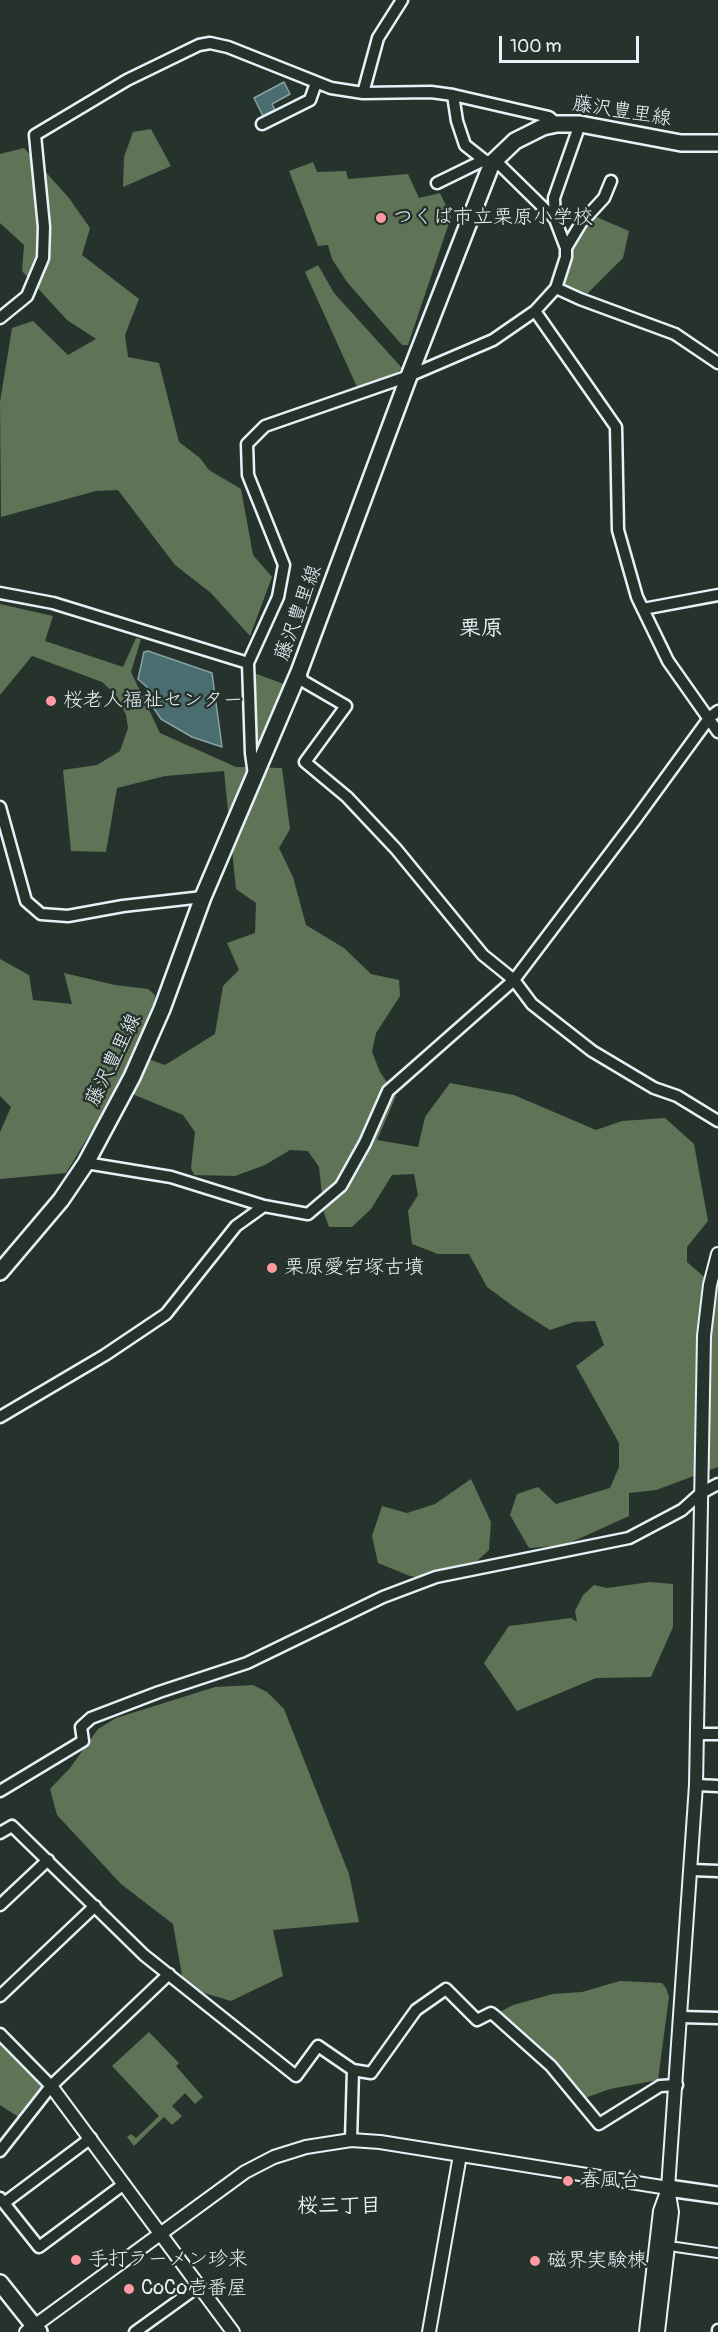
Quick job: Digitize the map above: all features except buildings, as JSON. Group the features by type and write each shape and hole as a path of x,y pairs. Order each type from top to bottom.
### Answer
{"main road":[{"name":"藤沢豊里線","path":"0,1272 61,1200 86,1163 132,1077 162,1009 203,897 299,672 488,162 515,141 543,127 557,124 580,124 681,143 718,143"},
{"path":"668,2188 718,2195"},
{"path":"0,2283 33,2330"}],"street":[{"path":"363,93 378,38 402,0"},
{"path":"0,318 27,296 43,258 44,227 35,135 127,80 199,45 210,43 228,47 316,83 378,95 431,92 453,95 549,117 557,124"},
{"path":"262,124 310,100 316,83"},
{"path":"453,95 457,121 465,145 488,162 501,166 555,219"},
{"path":"255,779 251,753 248,663 278,597 284,576 284,566 248,476 247,444 265,426 409,376 493,340 535,310 556,288 566,257 566,248 555,219 554,198 580,124"},
{"path":"437,183 488,162"},
{"path":"566,248 581,223 604,198 611,181"},
{"path":"556,288 675,334 718,363"},
{"path":"535,310 616,427 618,530 637,597 668,661 714,714 718,732"},
{"path":"0,593 53,603 248,663"},
{"path":"643,609 718,595"},
{"path":"299,672 303,681 346,706 305,762 347,797 396,849 483,955 514,980 532,1004 592,1051 654,1088 676,1096 718,1121"},
{"path":"86,1163 171,1177 264,1206 308,1214 341,1186 365,1143 388,1091 514,980 714,714"},
{"path":"0,807 26,901 40,914 68,916 123,906 203,897"},
{"path":"0,1417 105,1356 166,1314 236,1226 264,1206"},
{"path":"646,2332 660,2211 668,2188 692,1870 696,1785 704,1336 710,1285 718,1254"},
{"path":"0,1791 83,1741 81,1727 91,1718 159,1692 247,1663 383,1597 436,1577 629,1538 682,1510 701,1493 718,1484"},
{"path":"697,1734 718,1734"},
{"path":"696,1785 718,1786"},
{"path":"0,1833 12,1826 137,1949 296,2076 318,2046 353,2070 371,2073 416,2010 446,1989 477,2020 490,2013 495,2016 551,2066 600,2124 660,2086 677,2085"},
{"path":"0,1905 48,1860"},
{"path":"692,1870 718,1871"},
{"path":"0,1996 95,1906"},
{"path":"0,2151 51,2086 169,1974"},
{"path":"681,2018 718,2018"},
{"path":"0,2034 51,2086 233,2332"},
{"path":"351,2140 353,2070"},
{"path":"91,2138 2,2201 39,2247 124,2184"},
{"path":"33,2330 230,2183 262,2163 306,2147 351,2140 393,2143 668,2188"},
{"path":"429,2332 460,2155"},
{"path":"658,2332 672,2212 668,2188"},
{"path":"676,2247 718,2253"},
{"path":"135,2332 199,2286"}],"green space":[{"path":"151,129 171,166 123,187 124,157 133,132"},
{"path":"24,148 69,198 90,228 82,255 139,299 125,335 128,357 159,363 179,442 200,458 209,470 241,489 253,555 272,577 250,636 211,593 175,565 118,490 96,491 1,517 0,402 12,328 33,321 68,355 96,339 67,320 22,271 24,245 0,223 0,154"},
{"path":"313,162 317,172 346,171 348,179 408,174 419,198 440,193 451,217 408,345 402,345 347,282 332,259 328,245 318,246 289,171"},
{"path":"592,215 629,231 623,258 583,298 561,283 570,248"},
{"path":"318,265 334,293 402,368 398,372 357,387 305,272"},
{"path":"0,604 53,616 45,641 123,667 136,638 141,639 131,672 160,733 236,767 282,768 290,829 279,848 293,877 306,925 344,948 371,974 399,980 400,996 376,1033 372,1052 380,1072 396,1096 377,1140 418,1147 425,1117 450,1083 514,1095 596,1130 622,1121 665,1118 694,1144 708,1221 687,1247 687,1262 718,1289 718,1467 656,1490 629,1493 629,1516 565,1545 529,1548 510,1515 517,1494 538,1487 556,1504 610,1488 619,1467 619,1443 576,1366 604,1345 595,1321 574,1322 550,1330 517,1309 487,1287 469,1254 438,1254 412,1244 408,1211 418,1195 414,1174 392,1175 371,1209 352,1227 329,1227 324,1213 319,1167 308,1151 290,1150 265,1165 235,1176 194,1175 191,1168 195,1132 183,1115 118,1088 66,1173 0,1179 0,1132 11,1107 0,1096 0,959 29,975 33,1000 72,1004 64,973 115,985 148,989 155,995 153,1010 137,1055 165,1065 215,1034 223,986 239,970 227,943 255,933 256,903 236,889 224,771 165,776 117,788 106,852 71,851 63,770 97,765 120,751 128,728 126,715 117,696 102,682 32,656 0,695"},
{"path":"251,672 284,684 258,752 255,748"},
{"path":"471,1479 491,1522 489,1550 477,1561 452,1569 441,1581 410,1576 378,1563 372,1536 382,1506 407,1513 435,1504"},
{"path":"650,1582 673,1584 673,1627 651,1677 596,1678 517,1711 484,1663 509,1626 571,1618 577,1622 575,1611 583,1595 594,1585 607,1588"},
{"path":"253,1685 267,1692 284,1709 349,1874 359,1922 273,1930 283,1976 231,2001 184,1987 173,1924 121,1884 57,1815 50,1789 70,1768 98,1729 116,1718 215,1687"},
{"path":"620,1981 662,1983 666,1988 669,1997 658,2080 610,2089 585,2098 559,2064 498,2013 513,2005 553,1994 582,1992"},
{"path":"149,2032 179,2063 176,2066 203,2097 195,2104 185,2093 172,2106 182,2116 172,2125 164,2117 134,2146 127,2137 131,2134 136,2138 159,2116 112,2066"},
{"path":"0,2043 44,2083 45,2087 20,2118 0,2105"}],"water":[{"path":"284,82 290,94 272,104 275,110 263,116 254,98"},
{"path":"148,651 212,673 222,747 192,737 161,719 151,704 147,687 138,679 144,652"}],"place":[{"name":"つくば市立栗原小学校","path":"381,218"},
{"name":"桜老人福祉センター","path":"51,701"},
{"name":"栗原愛宕塚古墳","path":"272,1268"},
{"name":"春風台","path":"568,2181"},
{"name":"手打ラーメン珍来","path":"76,2260"},
{"name":"磁界実験棟","path":"535,2261"},
{"name":"CoCo壱番屋","path":"129,2289"}],"district":[{"name":"栗原","path":"481,629"},
{"name":"桜三丁目","path":"339,2207"}]}
